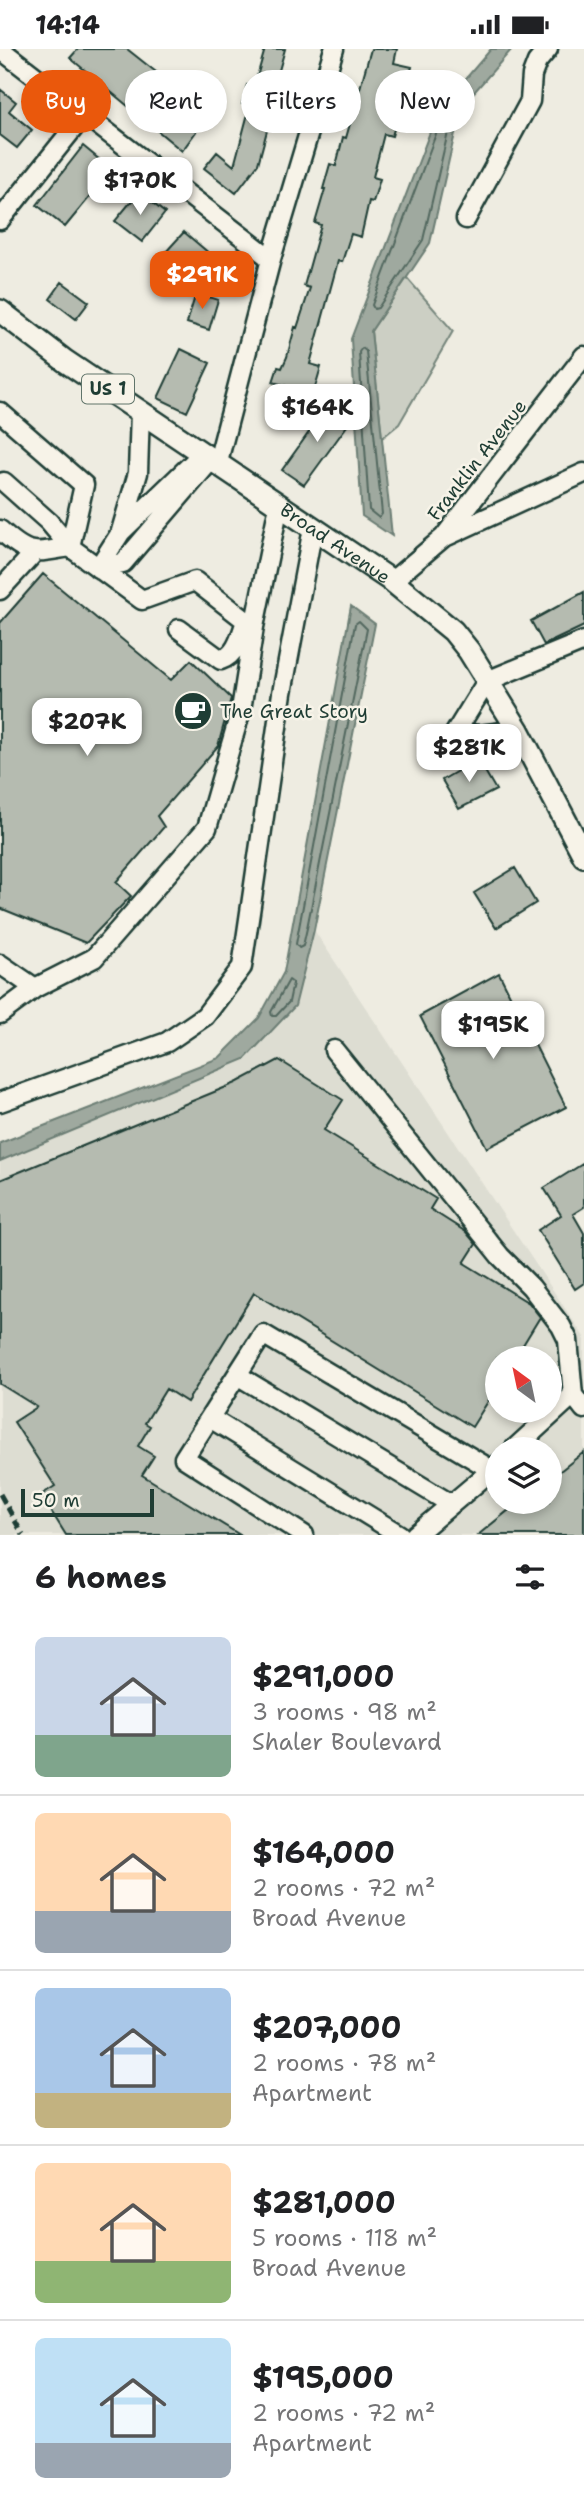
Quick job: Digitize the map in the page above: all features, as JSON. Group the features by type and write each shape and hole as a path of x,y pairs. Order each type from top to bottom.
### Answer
{"main road":[{"name":"Broad Avenue","path":"0,311 65,361 392,581 453,631 469,651 518,730 584,856"}],"street":[{"path":"0,49 27,70"},
{"path":"97,568 123,563 210,460 334,49"},
{"path":"466,219 530,101 532,75 537,62 548,49"},
{"path":"0,220 70,133"},
{"path":"108,133 271,259"},
{"name":"Franklin Avenue","path":"392,581 444,537 584,356"},
{"path":"121,532 138,473 139,411"},
{"path":"0,412 84,485 70,547"},
{"path":"97,568 121,532 210,460"},
{"path":"444,537 584,473"},
{"path":"4,482 49,522 70,547 142,600 195,581 250,624"},
{"path":"0,1014 35,988 94,958 207,828 241,710 250,624 279,505"},
{"path":"0,1102 167,1042 205,1016 242,967 282,693 313,528"},
{"path":"0,530 14,543 34,553 70,547"},
{"path":"0,590 34,553"},
{"path":"179,629 221,660 227,658 250,624"},
{"path":"518,730 480,735 455,733 487,681 584,641"},
{"path":"0,964 35,988"},
{"path":"334,1050 500,1256 531,1287 561,1326 568,1340 573,1395 584,1409"},
{"path":"304,1535 184,1458 263,1334 485,1461"},
{"path":"237,1375 451,1504"},
{"path":"527,1437 573,1395"},
{"path":"210,1418 400,1535"},
{"path":"415,1535 485,1475"}],"shaded area":[{"path":"407,278 453,331 399,424 382,438 371,331"},
{"path":"314,930 584,1337 584,1535 0,1535 0,1161 245,1059 295,1006"}],"water":[{"path":"491,49 512,49 475,91 473,70"},
{"path":"430,133 455,133 430,243 371,331 392,536 362,516 351,339"},
{"path":"351,606 375,624 314,930 295,1006 245,1059 0,1161 0,1143 219,1058 259,1018 284,972"}],"building":[{"path":"78,49 127,49 154,70 125,70 125,104 111,92 111,70 84,70 70,58"},
{"path":"265,49 285,49 279,70 259,70"},
{"path":"371,49 397,49 394,63 412,67 411,70 375,70 375,133 393,133 392,136 384,134 373,177 380,179 373,202 369,201 361,237 351,234 342,262 338,261 310,364 321,367 313,394 273,382 278,367 282,368 287,357 310,288 304,286 321,225 315,223 330,164 336,166 343,137 346,138 347,133 361,133 361,85"},
{"path":"0,89 16,102 9,111 21,121 21,133 30,133 17,148 0,135"},
{"path":"160,133 195,133 182,151"},
{"path":"243,133 266,133 258,164 236,193 204,168 217,152 234,166"},
{"path":"83,146 112,170 65,227 37,205"},
{"path":"139,192 165,213 142,242 115,221"},
{"path":"184,232 223,265 203,287 165,253"},
{"path":"62,282 89,302 76,319 50,299"},
{"path":"196,293 218,300 209,330 187,323"},
{"path":"181,349 210,363 187,412 158,398"},
{"path":"330,403 352,419 304,485 282,470"},
{"path":"43,574 171,680 191,660 231,698 218,746 157,816 164,827 116,882 131,896 86,943 0,908 0,623"},
{"path":"584,592 584,626 544,645 531,621"},
{"path":"478,759 496,790 459,809 442,780"},
{"path":"515,868 536,903 496,928 474,893"},
{"path":"499,973 566,1107 487,1148 420,1016"},
{"path":"279,1060 343,1100 324,1130 436,1199 430,1209 466,1232 476,1244 464,1263 529,1303 540,1317 522,1346 485,1346 485,1406 472,1427 254,1293 187,1402 166,1389 145,1423 150,1426 138,1446 154,1456 142,1475 240,1535 66,1535 41,1495 55,1486 14,1422 37,1407 0,1384 0,1180 236,1083"},
{"path":"584,1163 584,1207 573,1214 584,1233 584,1283 575,1289 538,1230 561,1215 544,1188"},
{"path":"584,1452 584,1535 478,1535 504,1514 562,1514 562,1469"}],"railway":[{"path":"0,1494 23,1535"}],"place":[{"name":"The Great Story","path":"193,711"}]}
